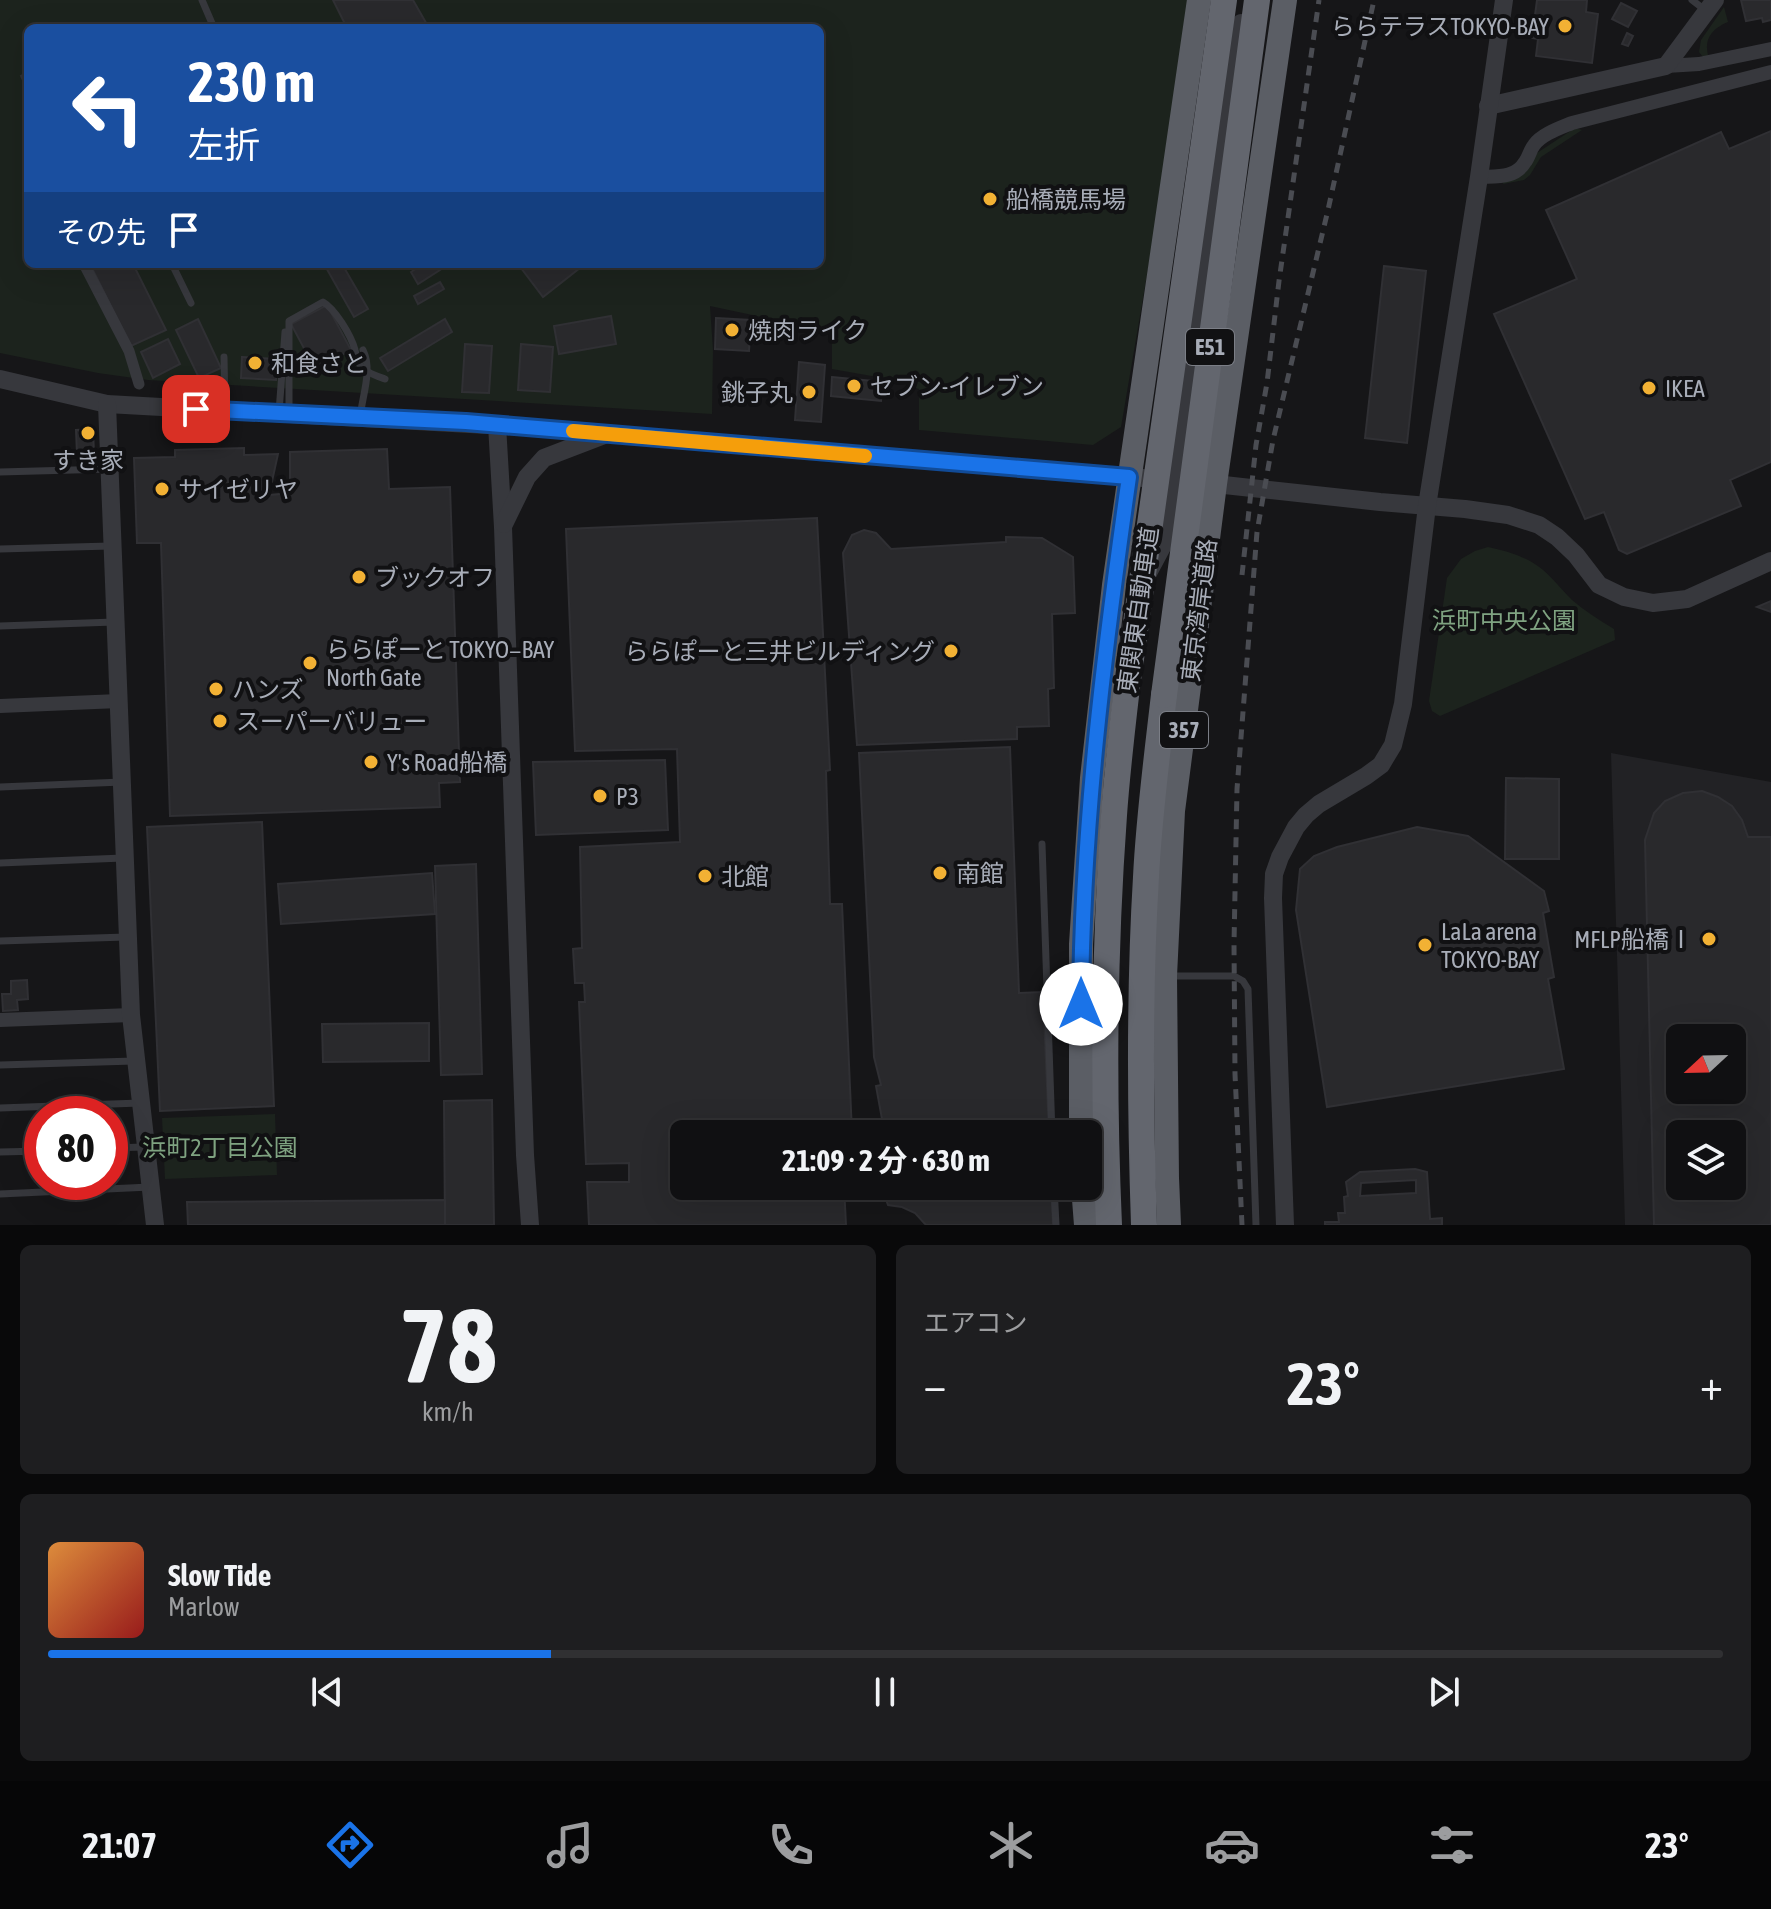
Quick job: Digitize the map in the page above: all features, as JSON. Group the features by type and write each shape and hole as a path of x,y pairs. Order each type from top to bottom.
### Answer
{"highway":[{"path":"1081,1120 1081,944 1090,792 1112,598 1199,0"},
{"name":"東関東自動車道","path":"1109,1225 1105,1049 1114,813 1127,687 1224,0"},
{"name":"東関東自動車道","path":"1144,1225 1140,1040 1145,890 1153,793 1257,0"},
{"name":"東京湾岸道路","path":"1169,1225 1165,976 1173,811 1215,484 1285,0"},
{"path":"1084,1200 1086,1225"}],"street":[{"path":"1099,707 1126,652 1134,597 1163,545 1245,0"},
{"path":"1285,1225 1274,874 1287,843 1306,815 1381,765 1393,745 1403,704 1427,506 1504,0"},
{"path":"1666,66 1711,6"},
{"path":"1488,106 1666,66 1699,64 1771,49"},
{"path":"1479,177 1513,174 1523,166 1534,145 1572,123 1771,72"},
{"path":"86,268 129,351 139,384"},
{"path":"0,379 107,404 609,433 1215,484 1508,515 1530,521 1557,537 1576,555 1599,585 1624,597 1653,603 1687,599 1771,561"},
{"path":"107,404 131,1015 155,1225"},
{"path":"497,425 530,1225"},
{"path":"503,527 527,477 544,458 609,433"},
{"path":"0,706 119,701"},
{"path":"0,1020 131,1015"}],"lane":[{"path":"202,0 212,24"},
{"path":"1692,0 1711,6"},
{"path":"174,268 191,303"},
{"path":"284,414 289,321 323,302 336,312 355,350 356,360 368,373 385,379"},
{"path":"284,414 286,329"},
{"path":"360,418 368,373 363,350"},
{"path":"224,357 225,411"},
{"path":"0,472 110,469"},
{"path":"0,549 113,546"},
{"path":"0,626 116,622"},
{"path":"0,787 122,782"},
{"path":"1042,844 1052,1120"},
{"path":"0,863 125,858"},
{"path":"0,941 128,936"},
{"path":"1165,976 1234,976 1243,981 1248,989 1256,1225"},
{"path":"0,1065 135,1060"},
{"path":"0,1108 140,1103"},
{"path":"128,1147 145,1147"},
{"path":"0,1152 24,1151"},
{"path":"0,1194 150,1187"},
{"path":"1055,1200 1056,1225"}],"shaded area":[{"name":"MFLP船橋Ⅰ","path":"1611,753 1771,782 1771,1225 1625,1225"}],"green space":[{"name":"船橋競馬場","path":"0,0 1190,0 1171,134 1121,427 1093,445 919,430 919,389 883,378 832,369 832,332 710,306 712,414 148,380 0,353"},
{"path":"1724,7 1728,22 1710,36 1707,46 1709,58 1703,57 1699,52 1701,40"},
{"path":"1575,128 1582,130 1541,157 1524,180 1503,184 1537,153"},
{"name":"浜町中央公園","path":"1488,547 1515,554 1536,565 1572,600 1614,629 1615,640 1440,716 1432,711 1429,701 1447,578 1461,559"},
{"name":"浜町2丁目公園","path":"275,1114 277,1175 165,1179 162,1118"}],"building":[{"path":"333,0 413,0 427,24 345,24"},
{"name":"ららテラスTOKYO-BAY","path":"1537,0 1587,0 1586,12 1598,14 1592,63 1536,56 1538,39 1532,38"},
{"path":"1741,0 1771,0 1771,20 1746,21"},
{"path":"1621,3 1637,11 1628,27 1612,19"},
{"path":"1627,33 1633,36 1628,46 1622,44"},
{"name":"IKEA","path":"1771,131 1771,462 1730,480 1741,506 1627,554 1619,550 1604,512 1585,519 1494,314 1577,279 1546,210 1721,132 1729,149"},
{"path":"1384,266 1426,271 1407,443 1365,438"},
{"path":"92,268 135,268 166,330 131,346"},
{"path":"326,268 344,268 368,309 354,317"},
{"path":"417,268 440,270 418,284 411,272"},
{"path":"521,268 580,268 543,297"},
{"path":"440,282 444,289 418,304 414,296"},
{"path":"327,305 351,350 315,369 291,324"},
{"path":"611,316 616,344 559,354 554,326"},
{"path":"716,318 751,320 749,351 715,349"},
{"path":"198,319 221,368 199,378 176,330"},
{"path":"445,319 452,332 388,371 380,358"},
{"path":"168,339 180,364 153,378 141,352"},
{"path":"465,344 492,346 489,393 462,392"},
{"path":"521,344 553,347 550,392 518,390"},
{"path":"242,357 277,359 276,380 241,378"},
{"path":"799,362 825,365 821,422 795,420"},
{"path":"832,377 883,382 881,401 831,396"},
{"path":"93,429 94,453 77,454 76,430"},
{"name":"ららぽーと TOKYO−BAY North Gate","path":"244,448 244,455 278,454 269,495 290,493 290,452 387,449 389,489 450,487 460,782 439,783 440,807 170,816 161,543 137,543 134,458 175,457 175,450"},
{"name":"北館","path":"817,518 830,770 826,771 830,904 842,904 851,1120 670,1120 670,1200 845,1200 846,1225 589,1225 587,1182 629,1182 629,1163 586,1164 579,1002 585,1002 584,983 575,983 573,949 582,948 580,847 680,842 677,749 575,751 566,529"},
{"name":"ららぽーと三井ビルディング","path":"864,530 876,533 891,549 1006,542 1006,537 1042,538 1073,557 1075,613 1052,614 1054,688 1048,689 1049,726 1017,727 1017,739 857,745 843,553 852,535"},
{"path":"1771,601 1771,612 1757,607"},
{"name":"南館","path":"1010,747 1019,993 1043,992 1048,1120 882,1120 876,1086 881,1085 874,1057 859,753"},
{"name":"P3","path":"665,760 668,830 536,835 533,762"},
{"path":"1506,778 1559,779 1559,859 1505,859"},
{"name":"MFLP船橋Ⅰ","path":"1702,791 1732,806 1742,820 1748,837 1771,837 1771,1225 1654,1225 1645,840 1654,813 1665,801 1683,793"},
{"path":"262,822 274,1106 160,1111 147,827"},
{"name":"LaLa arena TOKYO-BAY","path":"1417,827 1468,836 1544,891 1549,911 1543,913 1554,977 1548,979 1564,1069 1327,1107 1296,910 1300,869 1314,856 1337,847"},
{"path":"476,864 482,1074 441,1075 435,866"},
{"path":"432,873 435,914 281,924 278,884"},
{"path":"27,980 28,999 17,1000 18,1010 3,1011 2,994 11,994 11,981"},
{"path":"429,1023 429,1061 323,1062 322,1024"},
{"path":"492,1100 494,1225 445,1225 444,1101"},
{"path":"1415,1169 1427,1172 1430,1219 1442,1218 1442,1225 1325,1225 1325,1222 1339,1222 1338,1213 1345,1213 1344,1197 1348,1196 1346,1182 1360,1172","holes":["1416,1180 1416,1193 1360,1196 1361,1183"]},
{"path":"445,1200 445,1225 188,1225 187,1202"},
{"path":"886,1200 1052,1200 1053,1225 926,1225 915,1213 888,1205"}],"railway":[{"path":"1242,575 1256,445 1319,0"},
{"path":"1242,1225 1235,1074 1237,789 1257,532 1273,440 1374,0"}],"slow traffic":[{"path":"573,431 865,456"}],"place":[{"name":"ららテラスTOKYO-BAY","path":"1565,26"},
{"name":"船橋競馬場","path":"990,199"},
{"name":"焼肉ライク","path":"732,330"},
{"name":"和食さと","path":"255,363"},
{"name":"セブン-イレブン","path":"854,386"},
{"name":"IKEA","path":"1649,388"},
{"name":"銚子丸","path":"809,392"},
{"name":"すき家","path":"88,433"},
{"name":"サイゼリヤ","path":"162,489"},
{"name":"ブックオフ","path":"359,577"},
{"name":"ららぽーと三井ビルディング","path":"951,651"},
{"name":"ららぽーと TOKYO−BAY North Gate","path":"310,663"},
{"name":"ハンズ","path":"216,689"},
{"name":"スーパーバリュー","path":"220,721"},
{"name":"Y's Road船橋","path":"371,762"},
{"name":"P3","path":"600,796"},
{"name":"南館","path":"940,873"},
{"name":"北館","path":"705,876"},
{"name":"MFLP船橋Ⅰ","path":"1709,939"},
{"name":"LaLa arena TOKYO-BAY","path":"1425,945"}],"route":[{"path":"196,409 466,422 1129,477 1108,628 1092,778 1081,944 1081,1004"}]}
